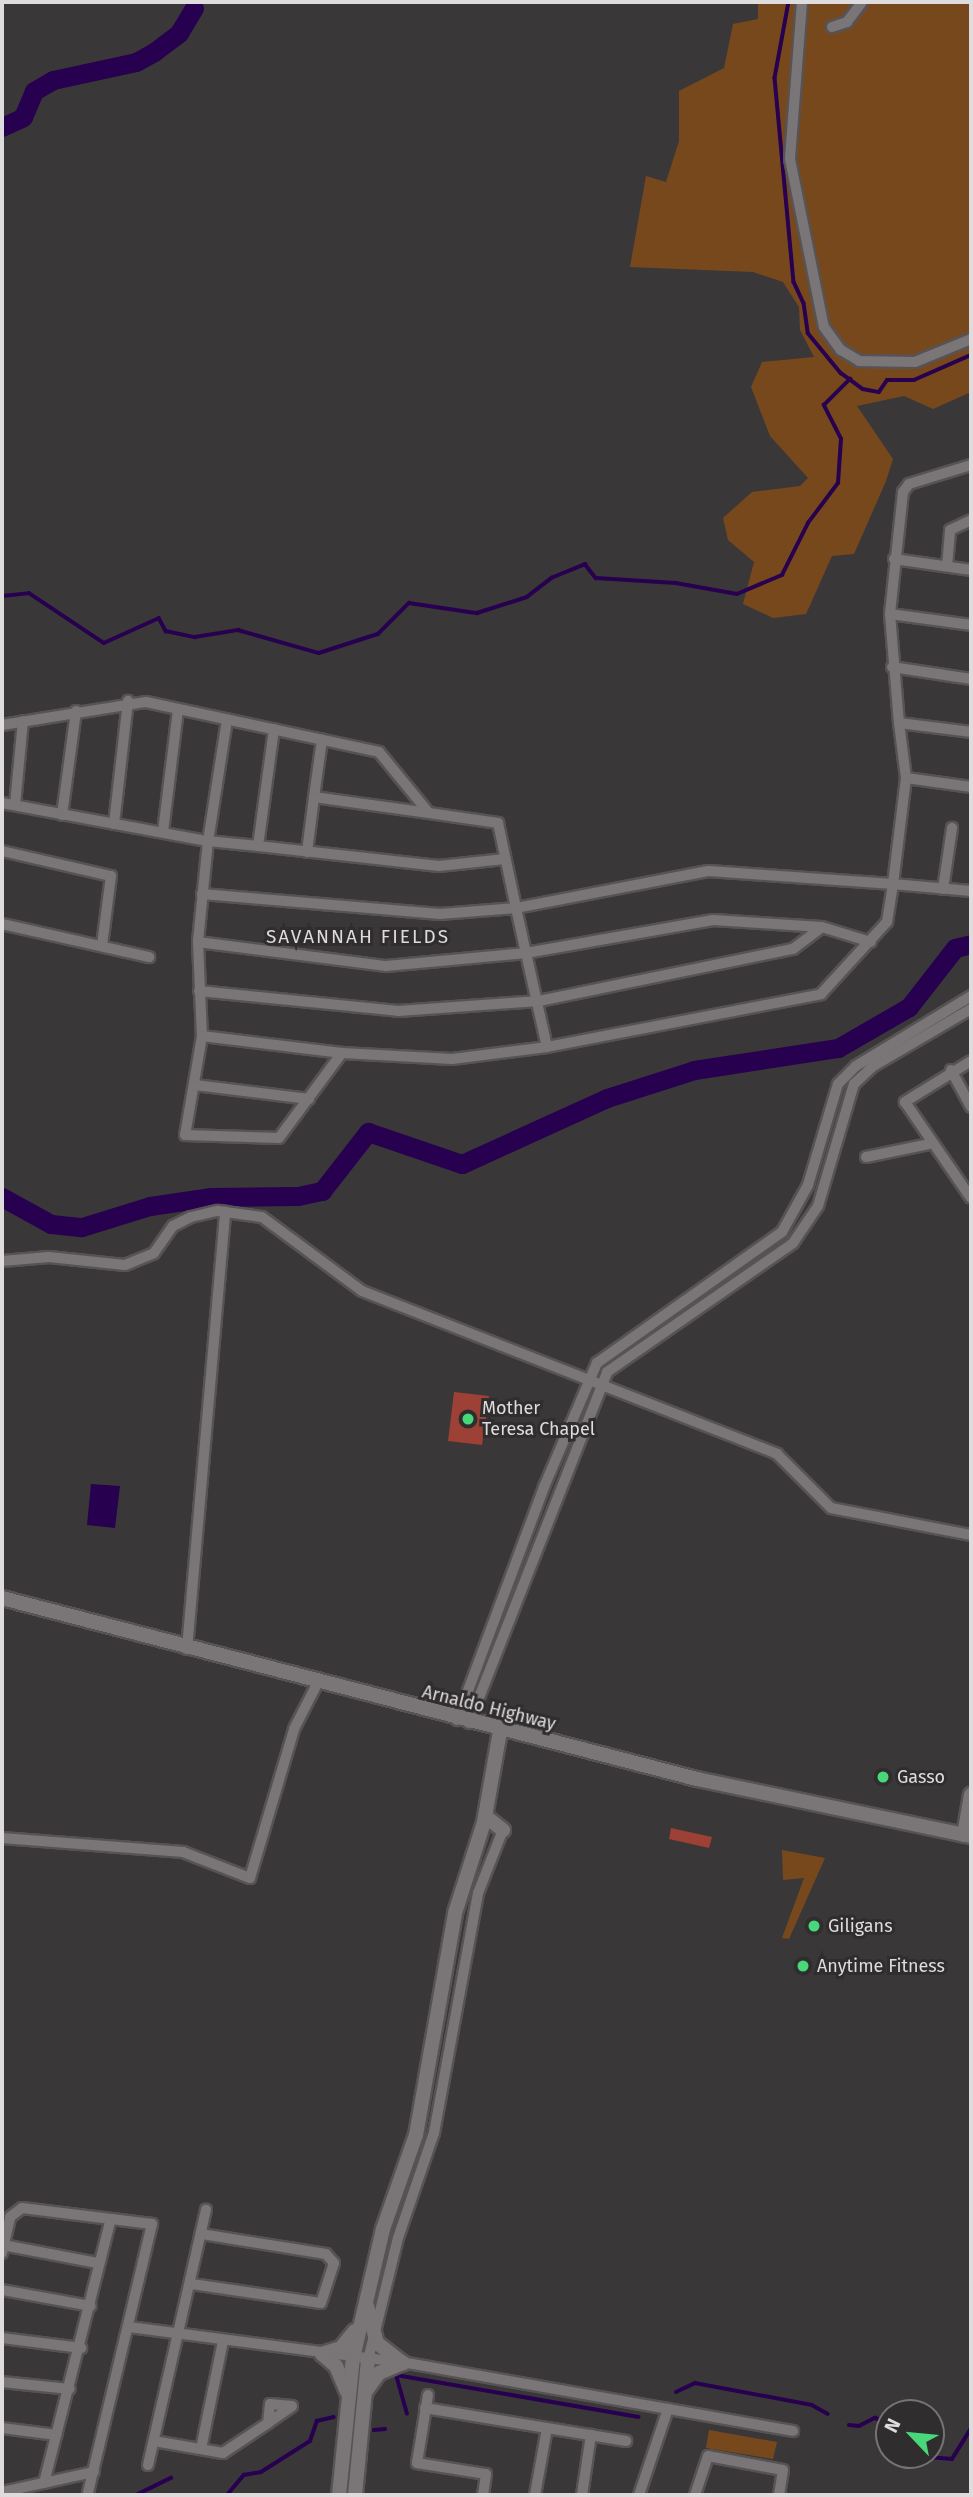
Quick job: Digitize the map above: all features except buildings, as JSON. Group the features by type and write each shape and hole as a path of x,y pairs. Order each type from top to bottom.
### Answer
{"street":[{"path":"802,2 790,159 820,318 841,350 859,361 915,362 971,339"},
{"path":"832,27 847,22 862,2"},
{"path":"202,1037 342,1053 452,1059 547,1047 821,994 887,922 906,778 892,667 890,614 894,559 905,487 971,465"},
{"path":"947,566 950,530 971,520"},
{"path":"894,559 971,570"},
{"path":"890,614 971,625"},
{"path":"892,667 971,679"},
{"path":"114,824 128,702"},
{"path":"2,725 128,702 227,719 387,757 429,813"},
{"path":"163,832 178,709"},
{"path":"62,815 76,711"},
{"path":"227,719 202,894 198,942 202,1037 185,1135 278,1138 310,1099 342,1053"},
{"path":"15,805 23,721"},
{"path":"899,723 971,732"},
{"path":"258,846 274,729"},
{"path":"307,852 322,740"},
{"path":"906,778 971,787"},
{"path":"314,797 492,819 498,823 547,1047"},
{"path":"2,803 208,841 439,866 505,859"},
{"path":"943,889 952,828"},
{"path":"2,851 111,876 103,945"},
{"path":"202,894 440,914 516,908 708,871 971,891"},
{"path":"198,942 386,966 526,953 713,919 822,927 871,942"},
{"path":"2,924 149,957"},
{"path":"199,991 398,1011 539,1001 793,949 822,927"},
{"path":"463,1722 597,1363 748,1258 790,1222 808,1185 832,1096 846,1075 971,996"},
{"path":"463,1722 607,1372 793,1243 818,1206 854,1084 872,1066 971,1009"},
{"path":"971,1061 951,1070 905,1102 929,1144 971,1198"},
{"path":"951,1070 971,1107"},
{"path":"195,1085 310,1099"},
{"path":"866,1157 929,1144"},
{"path":"187,1648 225,1212"},
{"path":"2,1261 49,1257 125,1265 154,1252 173,1226 225,1212 262,1217 362,1291 776,1454 831,1508 971,1535"},
{"name":"Arnaldo Highway","path":"2,1598 463,1722 729,1787 968,1835"},
{"path":"2,1838 183,1852 250,1878 294,1729 318,1682"},
{"path":"339,2495 353,2358 387,2213 416,2134 455,1913 485,1816 500,1731"},
{"path":"968,1835 971,1795"},
{"path":"355,2495 368,2360 398,2238 434,2133 478,1893 503,1830 485,1816"},
{"path":"88,2493 152,2224 22,2208 10,2217 3,2249 97,2263"},
{"path":"148,2465 181,2335 206,2210"},
{"path":"44,2483 80,2348 97,2263 111,2219"},
{"path":"192,2284 321,2304 334,2263 326,2254 201,2234"},
{"path":"2,2290 90,2306"},
{"path":"368,2291 374,2336 385,2354 403,2363"},
{"path":"321,2354 348,2343 362,2317"},
{"path":"129,2328 403,2363 793,2431"},
{"path":"2,2337 80,2348"},
{"path":"201,2449 223,2341"},
{"path":"321,2354 337,2366 349,2398"},
{"path":"365,2392 379,2373 403,2363"},
{"path":"2,2382 70,2389"},
{"path":"428,2395 417,2463 486,2474 483,2495"},
{"path":"425,2408 626,2441"},
{"path":"639,2495 668,2409"},
{"path":"154,2441 223,2453 268,2423"},
{"path":"2,2428 57,2435"},
{"path":"535,2495 547,2428"},
{"path":"582,2495 590,2435"},
{"path":"695,2495 708,2456 783,2470 779,2495"},
{"path":"2,2493 94,2472"}],"shaded area":[{"path":"758,2 971,2 971,392 933,409 904,396 857,406 893,459 886,481 854,554 832,556 806,614 773,618 743,604 754,562 728,540 723,518 752,492 800,486 808,478 770,436 751,387 762,362 814,357 800,330 799,307 783,282 753,272 630,267 646,176 666,182 679,141 679,91 724,68 733,24 758,19"},
{"path":"91,1484 120,1486 115,1528 87,1525"},
{"path":"782,1850 825,1858 789,1939 782,1938 804,1878 783,1880"},
{"path":"709,2430 777,2442 773,2459 706,2448"}],"waterway":[{"path":"789,2 775,78 794,282 804,303 808,333 841,373 863,389 879,392 887,380 914,380 971,355"},
{"path":"2,127 23,117 34,91 53,80 136,62 154,52 179,33 194,8"},
{"path":"2,596 29,593 104,643 159,618 166,631 195,637 238,630 319,653 378,634 409,603 477,613 527,597 551,578 585,564 596,578 676,583 737,594 782,575 808,523 838,483 841,439 824,405 850,379"},
{"path":"2,1197 51,1224 82,1227 150,1206 211,1197 298,1196 322,1191 368,1132 462,1164 607,1098 694,1070 838,1048 909,1007 955,948 971,944"},
{"path":"407,2414 396,2375 638,2417"},
{"path":"676,2392 695,2383 812,2405 828,2414"},
{"path":"227,2495 244,2475 261,2472 310,2441 317,2421 334,2417"},
{"path":"849,2425 859,2426 875,2418"},
{"path":"945,2458 952,2459 971,2428"},
{"path":"374,2430 385,2429"},
{"path":"136,2495 171,2478"}],"place":[{"name":"Mother Teresa Chapel","path":"468,1419"},
{"name":"Gasso","path":"883,1777"},
{"name":"Giligans","path":"814,1926"},
{"name":"Anytime Fitness","path":"803,1966"}],"district":[{"name":"SAVANNAH FIELDS","path":"358,937"}]}
